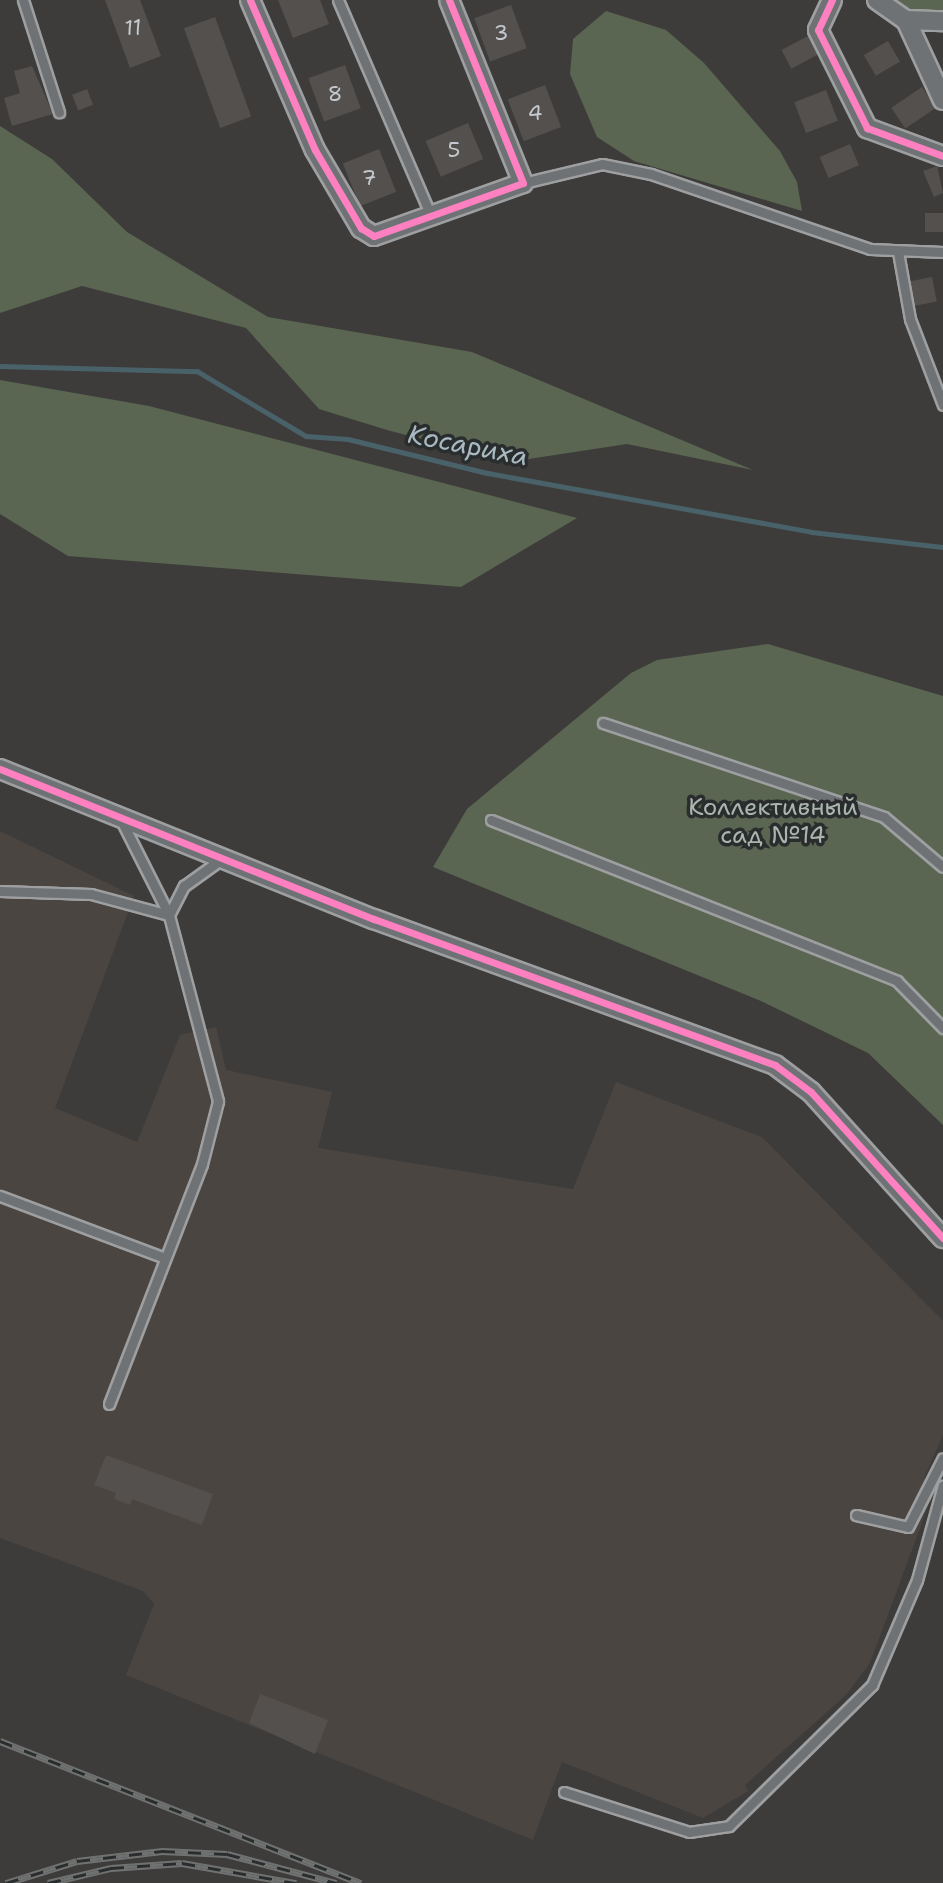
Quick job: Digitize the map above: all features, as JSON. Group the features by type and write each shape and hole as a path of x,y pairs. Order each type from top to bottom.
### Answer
{"street":[{"path":"250,0 315,150 361,228 374,236 523,183 449,0"},
{"path":"832,0 818,30 867,128 943,156"},
{"path":"877,0 906,20 943,100"},
{"path":"906,20 943,21"},
{"path":"0,769 120,819 227,855 374,919 775,1065 811,1091 943,1238"}],"lane":[{"path":"23,0 59,112"},
{"path":"338,0 431,216"},
{"path":"523,183 602,164 651,174 870,249 943,252"},
{"path":"898,252 909,319 943,405"},
{"path":"603,723 884,817 943,867"},
{"path":"109,1404 165,1258 218,1101 169,915 120,819"},
{"path":"491,820 897,981 943,1028"},
{"path":"169,915 184,886 227,855"},
{"path":"0,891 90,894 169,915"},
{"path":"0,1196 165,1258"},
{"path":"856,1515 908,1527 943,1458"},
{"path":"564,1792 689,1832 729,1826 872,1685 917,1580 943,1485"}],"shaded area":[{"path":"0,831 134,896 55,1108 137,1142 180,1035 216,1027 226,1070 332,1092 318,1148 573,1189 616,1082 762,1137 943,1321 943,1435 924,1478 936,1485 870,1663 846,1695 745,1785 748,1791 703,1818 562,1762 533,1840 126,1675 154,1604 143,1591 0,1538"}],"green space":[{"path":"891,0 943,0 943,16 906,15"},
{"path":"606,11 666,30 704,63 780,151 797,182 802,211 634,161 597,137 570,74 573,39"},
{"path":"0,126 52,159 127,232 268,317 472,352 753,470 627,444 509,462 387,430 319,409 246,328 82,286 0,313"},
{"path":"0,380 149,406 577,518 461,587 68,556 0,514"},
{"name":"Коллективный сад №14","path":"768,644 943,696 943,1125 868,1053 761,1001 433,867 467,809 631,673 657,660"}],"building":[{"path":"105,0 140,0 161,56 130,68"},
{"path":"278,0 320,0 329,24 293,38"},
{"path":"511,5 527,48 490,62 474,18"},
{"path":"215,17 251,117 220,128 184,28"},
{"path":"808,36 818,55 791,69 782,50"},
{"path":"888,41 900,62 876,76 864,55"},
{"path":"345,65 361,108 324,122 308,78"},
{"path":"32,66 53,114 12,126 4,98 20,93 14,71"},
{"path":"545,85 561,127 524,141 508,99"},
{"path":"922,87 936,108 905,128 891,108"},
{"path":"87,89 93,105 78,111 72,95"},
{"path":"826,90 838,121 806,133 794,102"},
{"path":"468,123 483,159 441,177 426,141"},
{"path":"850,144 859,165 829,178 820,157"},
{"path":"379,149 396,192 360,206 343,164"},
{"path":"937,166 943,193 934,197 923,171"},
{"path":"925,213 943,213 943,232 925,232"},
{"path":"932,277 937,302 910,307 905,282"},
{"path":"106,1455 213,1494 202,1525 132,1499 130,1505 114,1499 116,1493 94,1485"},
{"path":"260,1694 328,1720 315,1754 249,1723"}],"waterway":[{"name":"Косариха","path":"0,366 197,371 306,436 348,439 488,473 812,532 943,547"}],"railway":[{"path":"0,1741 361,1883"},
{"path":"6,1883 77,1861 162,1851 227,1854 336,1883"},
{"path":"48,1883 111,1868 182,1863 296,1883"}],"cycle path":[{"path":"250,0 315,150 361,228 374,236 523,183 449,0"},
{"path":"832,0 818,30 867,128 943,156"},
{"path":"0,769 374,919 775,1065 811,1092 943,1238"}]}
